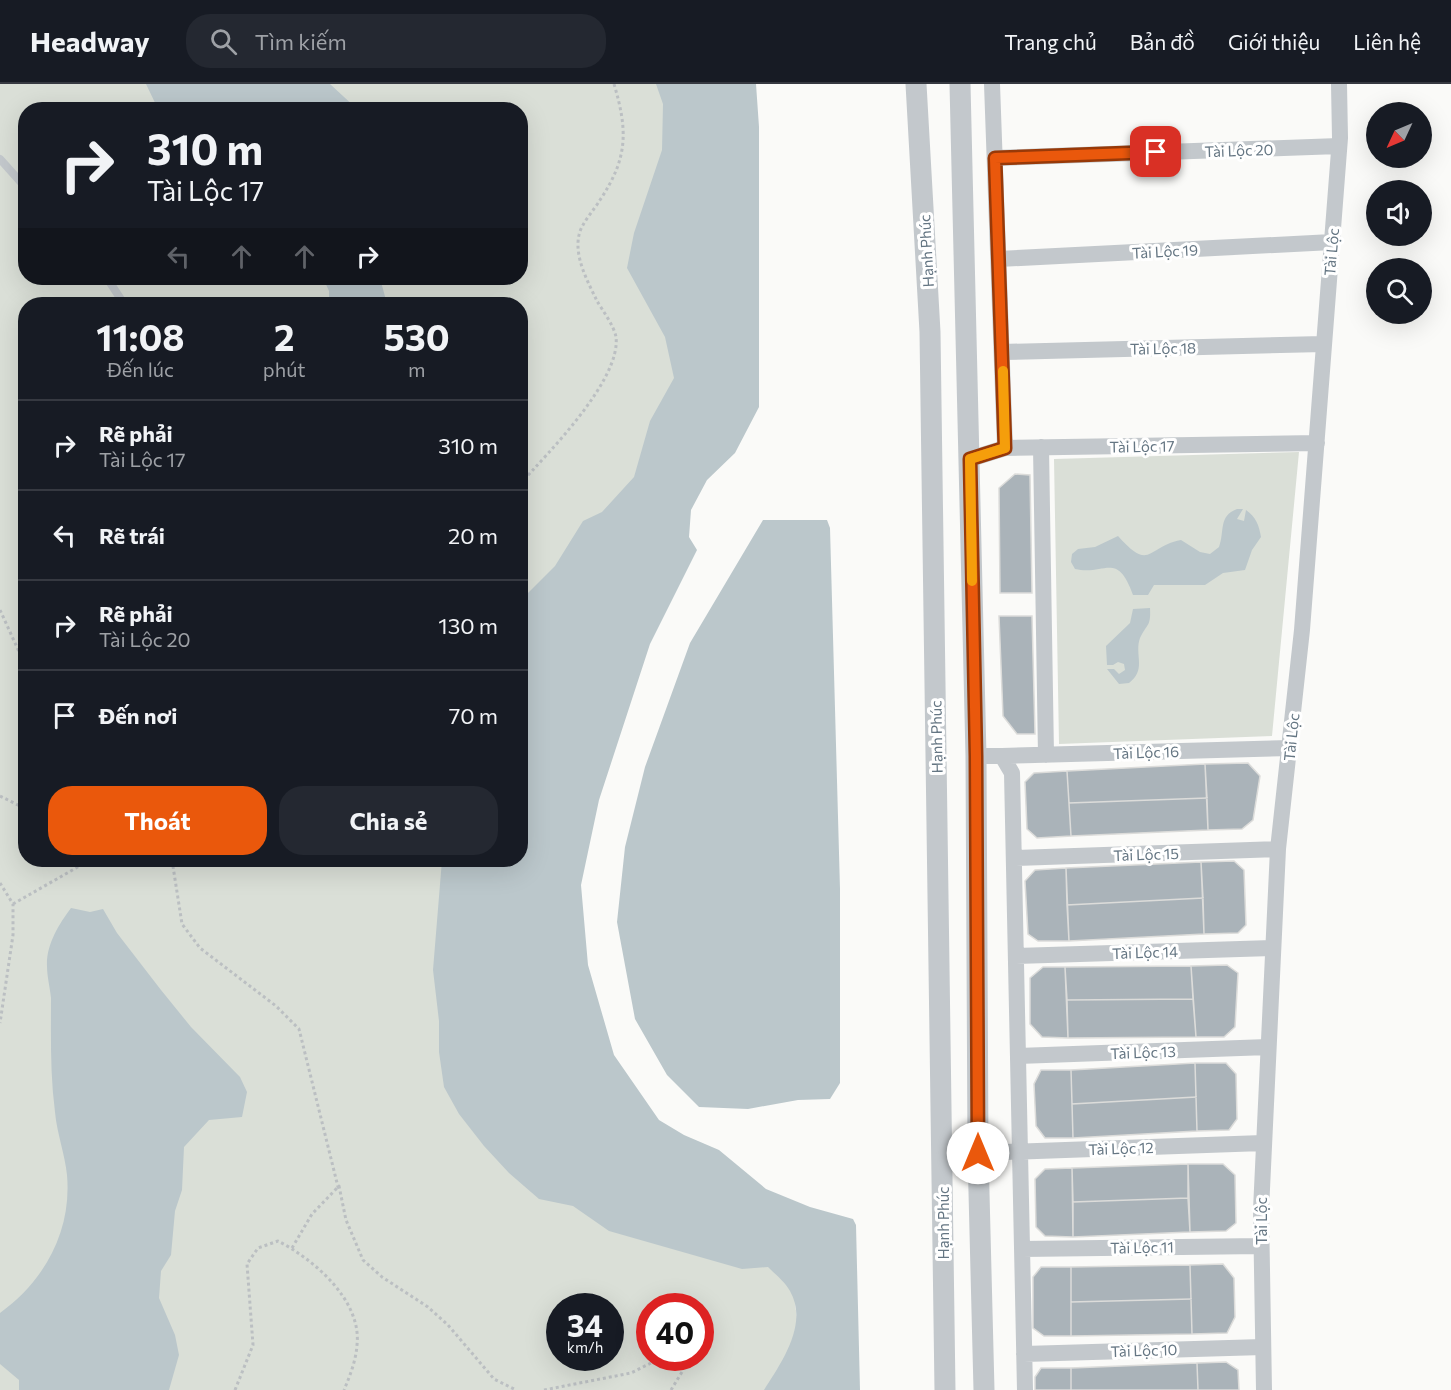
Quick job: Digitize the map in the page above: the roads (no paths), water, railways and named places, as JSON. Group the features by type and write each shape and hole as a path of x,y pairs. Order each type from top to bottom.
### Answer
{"street":[{"name":"Hạnh Phúc","path":"916,84 930,332 945,1390"},
{"path":"960,84 976,756 978,1153 984,1390"},
{"path":"992,84 1005,448"},
{"name":"Tài Lộc","path":"1264,1390 1261,1246 1263,1143 1278,849 1302,630 1317,443 1339,146 1339,84"},
{"name":"Tài Lộc 20","path":"995,158 1339,146"},
{"name":"Tài Lộc 19","path":"999,259 1332,242"},
{"name":"Tài Lộc 18","path":"1003,352 1323,344"},
{"name":"Tài Lộc 17","path":"970,459 1005,448 1317,443"},
{"path":"1041,447 1046,755"},
{"path":"932,471 970,459"},
{"name":"Tài Lộc 16","path":"976,756 1290,747"},
{"path":"1002,756 1012,773 1025,1390"},
{"name":"Tài Lộc 15","path":"1014,858 1278,849"},
{"name":"Tài Lộc 14","path":"1016,956 1273,948"},
{"name":"Tài Lộc 13","path":"1018,1056 1268,1047"},
{"name":"Tài Lộc 12","path":"978,1153 1263,1143"},
{"path":"943,1154 978,1153"},
{"name":"Tài Lộc 11","path":"1022,1249 1261,1246"},
{"name":"Tài Lộc 10","path":"1024,1353 1263,1347"}],"lane":[{"path":"0,159 18,179"}]}
